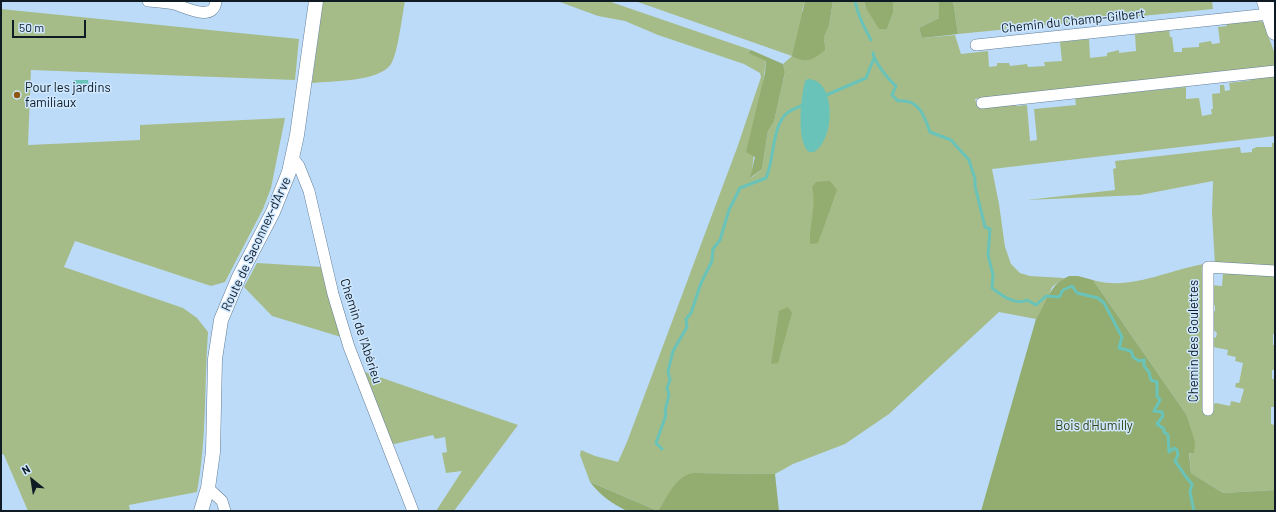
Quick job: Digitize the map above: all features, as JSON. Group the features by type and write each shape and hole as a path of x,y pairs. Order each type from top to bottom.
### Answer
{"main road":[{"path":"1267,8 1275,32"}],"street":[{"path":"148,1 177,3 205,13 211,11 215,6 216,1"},
{"name":"Route de Saconnex-d'Arve","path":"201,511 208,488 214,434 215,359 221,320 236,283 273,212 285,185 292,157 316,1"},
{"name":"Chemin du Champ-Gilbert","path":"976,45 1267,8"},
{"path":"982,103 1275,72"},
{"name":"Chemin de l'Abérieu","path":"292,157 300,166 309,190 333,294 351,353 413,511"},
{"name":"Chemin des Goulettes","path":"1208,410 1208,267 1275,271"},
{"path":"208,488 222,501 225,511"}],"shaded area":[{"path":"323,1 405,1 398,43 391,64 385,70 354,80 312,83"},
{"path":"557,1 608,1 751,50 748,53 766,60 751,178 762,169 768,131 774,122 785,72 783,64 792,56 635,1 805,1 802,11 825,42 823,36 829,26 833,1 864,1 866,8 887,29 893,13 893,1 939,1 939,18 919,28 922,38 955,35 961,54 988,51 989,67 997,66 997,63 1009,63 1010,66 1027,64 1028,67 1045,66 1044,62 1062,61 1060,42 1089,39 1090,58 1107,56 1107,53 1119,50 1119,53 1136,51 1135,34 1169,30 1170,37 1172,37 1174,52 1182,52 1182,48 1199,47 1199,43 1211,41 1212,44 1220,43 1218,27 1227,26 1227,24 1258,20 1263,22 1275,54 1275,69 975,99 978,108 1014,104 1016,106 1027,105 1030,141 1037,140 1034,109 1076,105 1075,98 1186,87 1186,99 1199,98 1202,116 1212,114 1212,94 1220,93 1220,85 1224,85 1225,91 1230,90 1229,83 1252,80 1252,77 1275,75 1275,136 992,169 1005,247 1011,264 1020,273 1030,276 1064,278 1052,287 1045,306 1036,319 999,312 889,414 845,444 793,464 775,474 693,473 679,480 658,511 590,482 580,455 581,450 595,456 618,462 627,442 737,148 761,77 760,73 744,64 658,35 625,21 598,16"},
{"path":"953,1 1212,1 1213,9 958,34"},
{"path":"1,9 299,39 295,80 31,70 28,145 140,140 140,125 285,118 271,188 263,209 225,282 211,286 75,241 64,267 183,308 197,318 208,332 204,432 197,492 129,505 130,511 28,511 4,455 1,453"},
{"path":"808,79 817,82 824,89 828,99 830,111 826,135 821,145 814,152 809,152 805,147 801,129 802,97 805,81"},
{"path":"74,80 88,80 89,87 74,87 72,83"},
{"path":"1272,143 1275,143 1275,266 1215,265 1212,213 1213,181 1140,195 1027,200 1115,190 1113,169 1116,168 1115,161 1240,147 1241,153 1252,152 1252,149 1257,147 1272,147"},
{"path":"257,263 323,267 341,337 272,316 244,287"},
{"path":"1204,264 1212,405 1216,403 1230,406 1231,401 1240,403 1244,389 1235,387 1236,383 1239,383 1243,363 1235,361 1236,357 1227,355 1228,350 1213,347 1211,339 1216,337 1217,333 1211,328 1211,314 1215,311 1215,306 1211,302 1211,285 1222,286 1223,273 1275,276 1275,334 1273,334 1273,345 1275,345 1275,370 1272,370 1272,379 1275,379 1275,407 1271,407 1271,424 1275,425 1275,490 1223,493 1191,473 1186,414 1093,280 1107,283 1135,281"},
{"path":"362,371 518,425 454,511 436,511 462,471 446,473 442,453 447,452 445,437 435,439 433,435 390,445"}],"green space":[{"path":"805,1 833,1 829,26 824,36 825,50 809,60 801,60 792,56"},
{"path":"864,1 893,1 893,13 887,29 879,29 866,8"},
{"path":"939,1 953,1 958,34 922,38 919,28 939,18"},
{"path":"751,50 783,64 785,72 774,122 768,131 762,169 750,178 755,157 746,152 765,73 766,61 748,53"},
{"path":"830,181 837,190 818,243 810,244 814,201 812,187 816,182"},
{"name":"Bois d'Humilly","path":"1069,276 1078,276 1093,280 1186,414 1195,442 1194,453 1189,453 1191,473 1223,493 1275,490 1275,511 981,511 1036,319 1049,294 1062,279"},
{"path":"788,307 792,313 778,363 771,364 779,311"},
{"path":"693,473 775,474 779,511 658,511 672,488 681,478"},
{"path":"590,482 658,511 627,511 607,499"}],"waterway":[{"path":"855,1 860,17 871,40"},
{"path":"873,53 879,66 896,86 892,95 898,101 905,101 916,105 923,114 930,132 951,140 969,160 975,179 975,186 985,227 990,229 988,255 993,275 992,288 1013,301 1018,302 1027,300 1036,305 1046,296 1059,297 1063,290 1072,286 1077,293 1098,298 1104,303 1122,337 1119,348 1131,351 1133,357 1139,361 1144,360 1144,366 1149,372 1151,380 1157,382 1157,396 1160,400 1154,411 1162,412 1163,416 1157,424 1164,429 1164,432 1168,435 1169,452 1174,448 1177,450 1178,455 1175,461 1192,484 1190,492 1194,511"},
{"path":"824,96 866,78 874,58"},
{"path":"662,449 656,443 666,415 665,411 669,395 667,388 670,380 668,371 673,351 687,327 686,319 691,313 701,283 712,261 713,249 720,240 729,210 740,188 766,178 771,163 775,137 781,121 789,112 804,105"}],"place":[{"name":"Pour les jardins familiaux","path":"17,95"}]}
